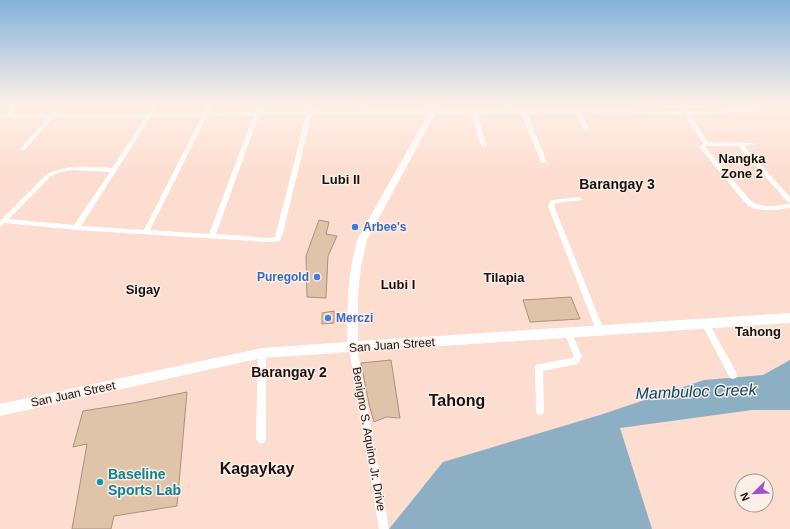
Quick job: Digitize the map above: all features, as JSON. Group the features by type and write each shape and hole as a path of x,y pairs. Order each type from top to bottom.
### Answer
{"street":[{"path":"23,149 41,129"},
{"path":"76,228 142,129"},
{"path":"146,232 199,129"},
{"path":"212,236 253,129"},
{"path":"2,223 268,240 278,239 306,129"},
{"name":"Benigno S. Aquino Jr. Drive","path":"384,529 353,348 351,311 353,281 356,260 362,240 420,129"},
{"path":"478,129 484,145"},
{"path":"530,129 544,162"},
{"path":"697,129 706,144"},
{"path":"753,144 706,144 702,146 754,207 790,206"},
{"path":"740,144 790,201"},
{"path":"2,223 49,175 58,169 114,170"},
{"path":"579,199 555,201 552,203 552,206 600,330"},
{"name":"San Juan Street","path":"0,410 262,353 790,318"},
{"path":"704,323 733,375"},
{"path":"540,411 539,368 575,361 578,356 568,333"},
{"path":"260,439 262,353"}],"water":[{"name":"Mambuloc Creek","path":"790,360 790,410 752,410 620,428 652,529 389,529 443,462 600,415 704,380 763,375"}],"building":[{"name":"Puregold","path":"319,220 329,222 326,234 337,236 328,256 326,298 307,297 306,256"},
{"path":"571,297 580,319 530,322 523,300"},
{"name":"Merczi","path":"334,311 334,323 322,324 322,313"},
{"path":"391,360 400,418 386,417 374,422 361,363"},
{"path":"187,392 177,506 114,516 111,529 72,529 87,444 73,447 83,411"}],"place":[{"name":"Arbee's","path":"355,227"},
{"name":"Puregold","path":"317,277"},
{"name":"Merczi","path":"328,318"},
{"name":"Baseline Sports Lab","path":"100,482"}],"district":[{"name":"Nangka Zone 2","path":"742,166"},
{"name":"Lubi II","path":"341,179"},
{"name":"Barangay 3","path":"617,184"},
{"name":"Tilapia","path":"504,277"},
{"name":"Lubi I","path":"398,284"},
{"name":"Sigay","path":"143,289"},
{"name":"Tahong","path":"758,331"},
{"name":"Barangay 2","path":"289,372"},
{"name":"Tahong","path":"457,400"},
{"name":"Kagaykay","path":"257,468"}]}
